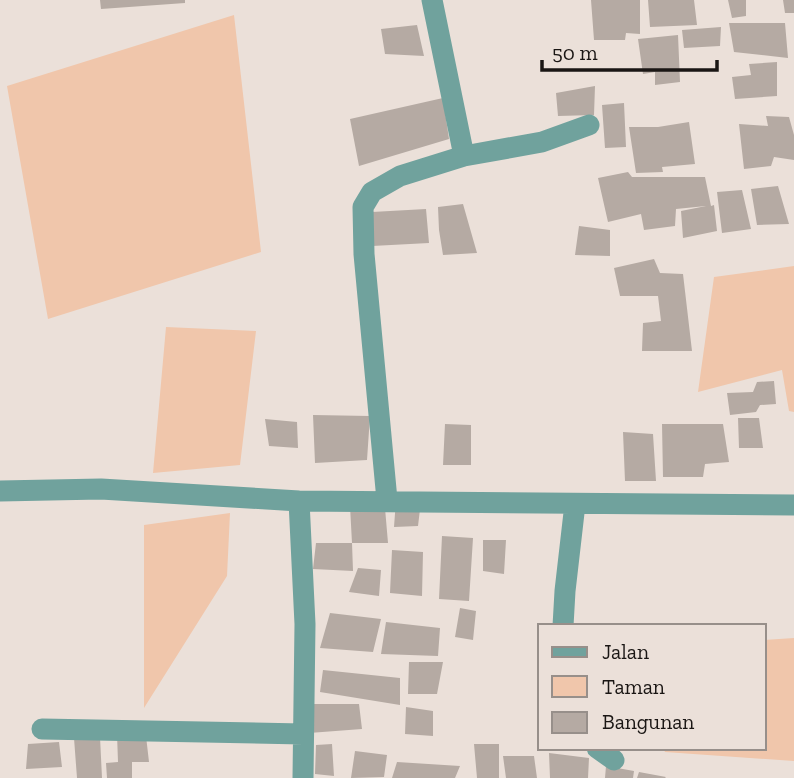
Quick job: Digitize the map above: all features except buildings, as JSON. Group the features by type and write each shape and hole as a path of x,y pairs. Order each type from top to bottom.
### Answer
{"street":[{"path":"432,0 464,156"},
{"path":"387,500 364,254 363,207 372,192 400,176 464,156 542,142 589,125"},
{"path":"0,491 101,489 299,500 794,505"},
{"path":"299,500 305,624 303,778"},
{"path":"563,624 575,504"},
{"path":"43,729 303,734"}],"green space":[{"path":"234,15 261,252 48,319 7,86"},
{"path":"794,266 794,412 789,411 782,370 698,392 714,277"},
{"path":"166,327 256,331 240,465 153,473"},
{"path":"230,513 227,576 144,708 144,525"},
{"path":"794,638 794,761 665,752 664,750 766,750 766,640"}]}
